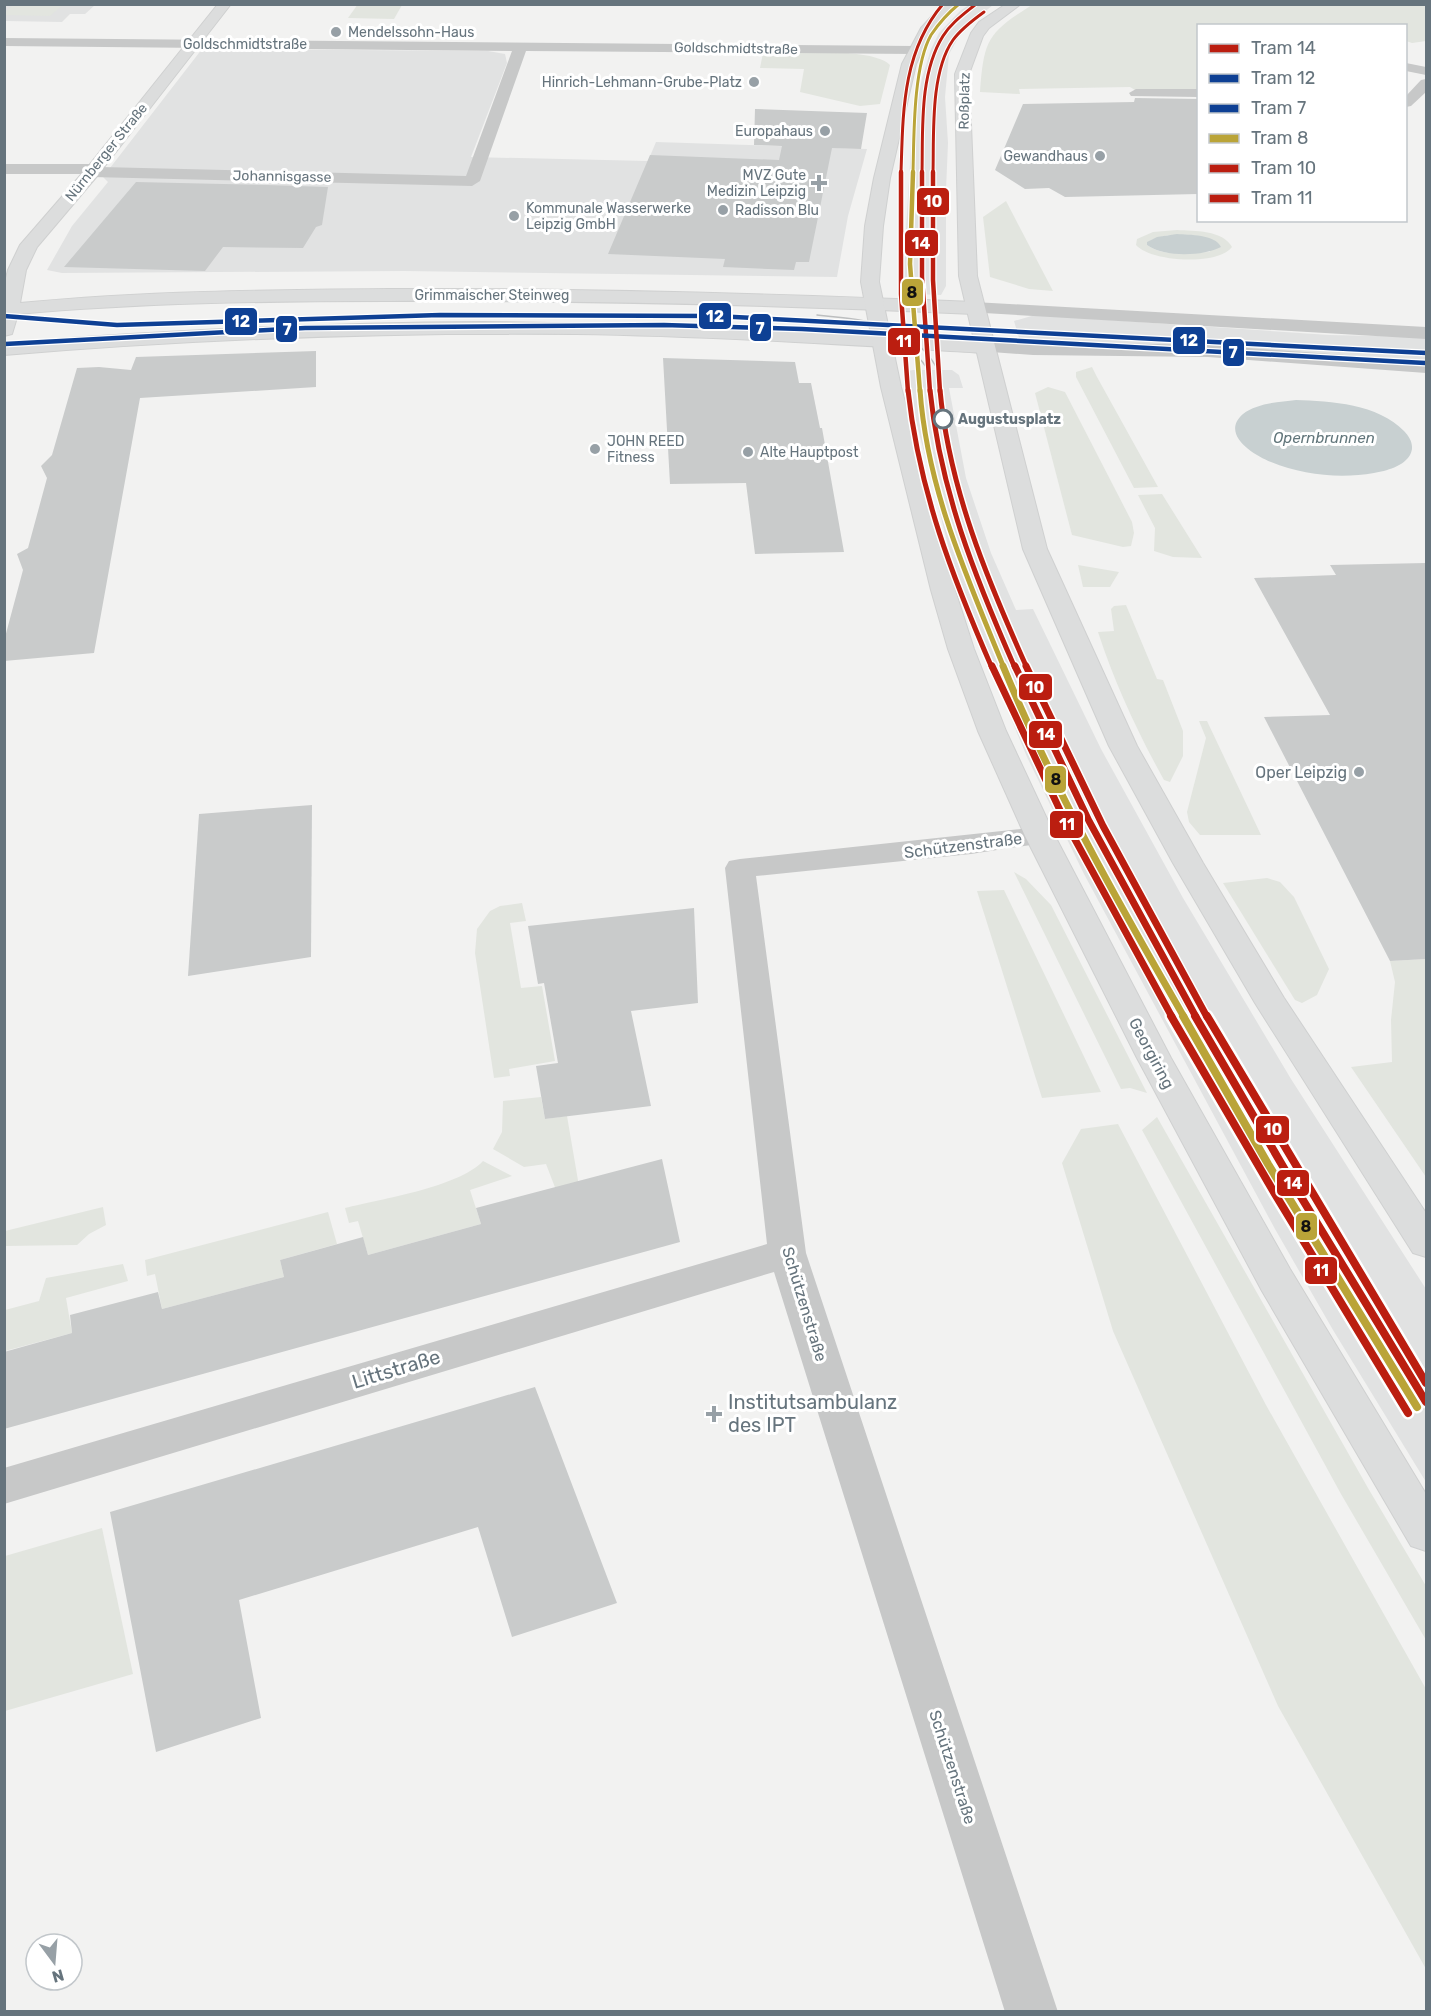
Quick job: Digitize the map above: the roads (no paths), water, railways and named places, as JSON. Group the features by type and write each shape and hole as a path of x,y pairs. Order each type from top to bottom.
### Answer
{"main road":[{"name":"Nürnberger Straße","path":"4,332 6,309 17,270 25,252 225,4"},
{"path":"882,341 870,282 874,226 894,123 914,50 927,27 952,4"},
{"name":"Roßplatz","path":"974,308 969,287 962,74 975,36 984,25 1015,4"},
{"name":"Grimmaischer Steinweg","path":"6,309 117,299 378,295 641,296 974,308"},
{"path":"974,308 1035,549 1123,746 1172,835 1271,1003 1426,1243"},
{"name":"Grimmaischer Steinweg","path":"4,349 198,335 422,328 768,334 985,347"},
{"name":"Georgiring","path":"882,341 891,387 932,548 965,659 992,731 1040,836 1206,1155 1276,1280 1426,1533"}],"street":[{"name":"Goldschmidtstraße","path":"4,42 914,50"},
{"name":"Johannisgasse","path":"4,169 472,181 522,46"},
{"path":"1407,67 1426,71"},
{"path":"1407,102 1417,95 1426,83"},
{"path":"1136,93 1197,93"},
{"path":"974,308 1426,333"},
{"path":"985,347 1040,350 1175,350 1426,367"},
{"name":"Schützenstraße","path":"1032,2012 787,1253 740,868 1040,836"},
{"name":"Littstraße","path":"4,1486 787,1253"}],"water":[{"path":"1177,234 1208,237 1221,247 1195,254 1174,254 1147,245 1147,242 1157,237"},
{"name":"Opernbrunnen","path":"1296,400 1339,403 1381,415 1393,422 1408,436 1412,445 1410,455 1399,465 1384,471 1335,476 1309,473 1271,462 1248,449 1237,436 1235,429 1237,422 1249,410 1275,402"}],"tram line":[{"name":"11","path":"943,4 929,21 918,41 906,87 900,218 903,332 910,407 923,481 936,528 977,633 1039,770 1066,823 1189,1047 1408,1413"},
{"name":"8","path":"959,4 945,16 930,37 920,71 914,124 910,264 922,422 934,483 956,551 1007,676 1052,772 1127,917 1268,1164 1417,1407"},
{"name":"14","path":"976,4 951,26 939,43 929,75 923,133 921,255 927,365 933,423 944,480 953,511 999,631 1023,686 1075,794 1128,895 1252,1115 1426,1402"},
{"name":"10","path":"984,12 958,34 945,57 937,94 934,137 932,258 938,366 949,451 964,510 1022,657 1103,826 1219,1038 1426,1383"},
{"name":"12","path":"4,316 117,325 440,315 715,316 1426,353"},
{"path":"817,315 873,323 905,335 919,345 941,376"},
{"name":"7","path":"5,344 305,328 664,325 802,329 1425,363"},
{"path":"874,331 904,345 927,368"}],"place":[{"name":"Mendelssohn-Haus","path":"336,32"},
{"name":"Hinrich-Lehmann-Grube-Platz","path":"754,82"},
{"name":"Europahaus","path":"825,131"},
{"name":"Gewandhaus","path":"1100,156"},
{"name":"MVZ Gute Medizin Leipzig","path":"819,183"},
{"name":"Radisson Blu","path":"723,210"},
{"name":"Kommunale Wasserwerke Leipzig GmbH","path":"514,216"},
{"name":"Augustusplatz","path":"943,419"},
{"name":"JOHN REED Fitness","path":"595,449"},
{"name":"Alte Hauptpost","path":"748,452"},
{"name":"Oper Leipzig","path":"1359,772"},
{"name":"Institutsambulanz des IPT","path":"714,1414"}]}
